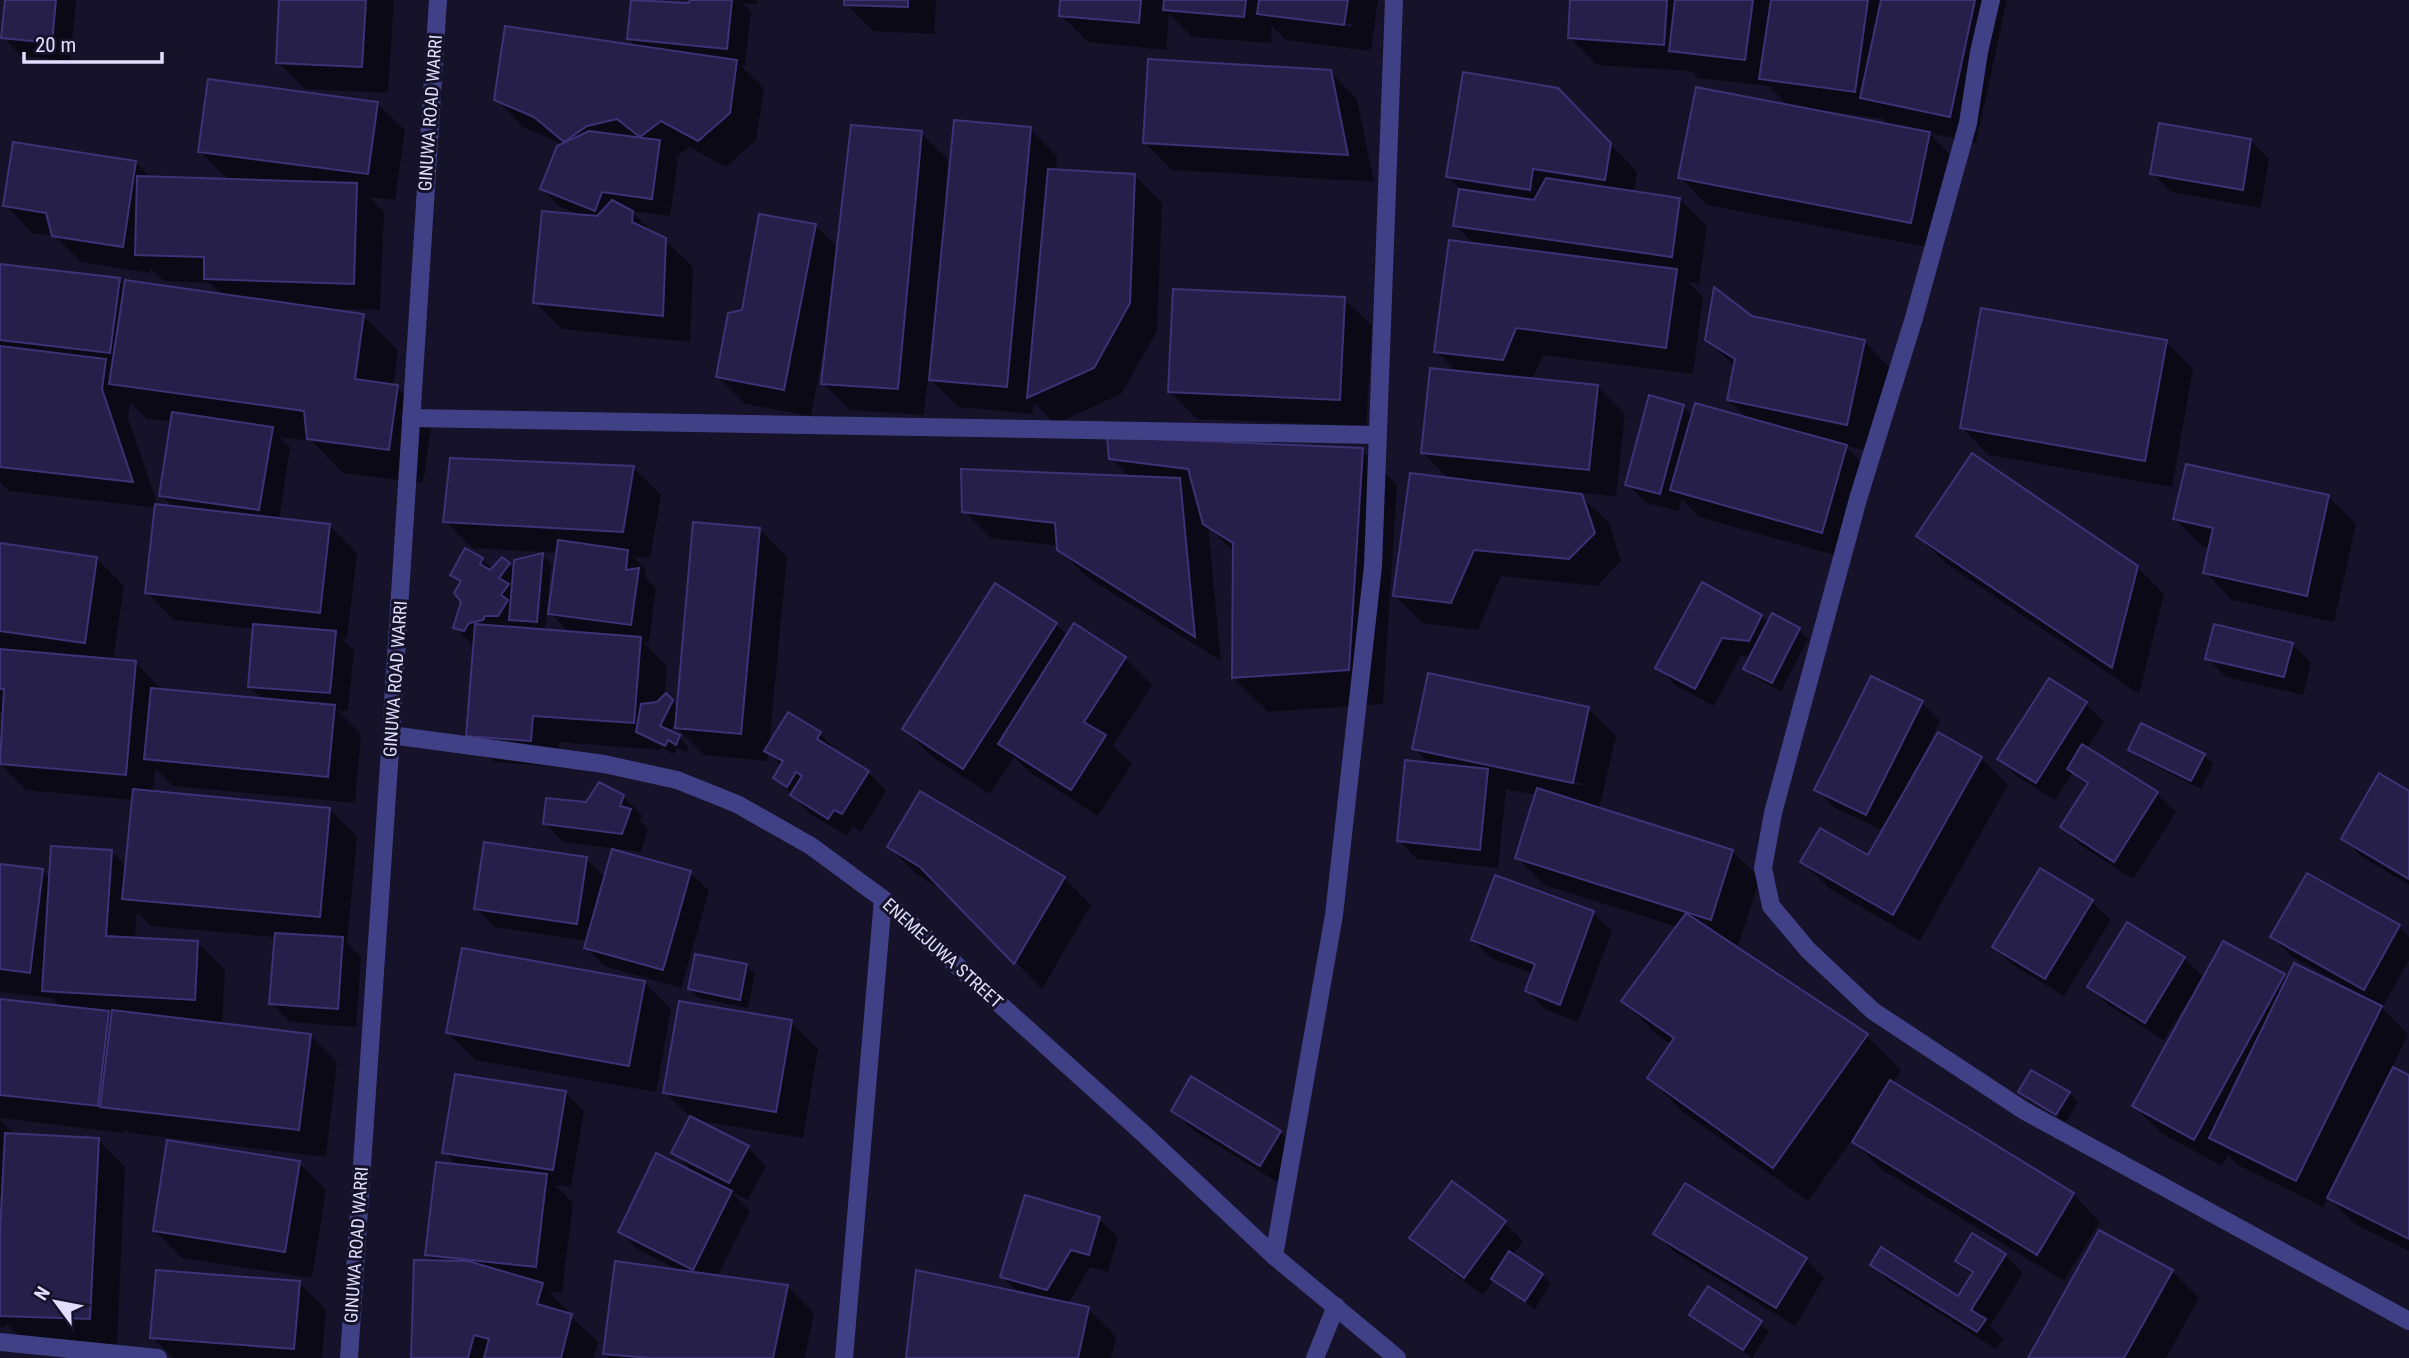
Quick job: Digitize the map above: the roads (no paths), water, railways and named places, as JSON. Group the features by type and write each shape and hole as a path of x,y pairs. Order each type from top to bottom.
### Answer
{"street":[{"name":"GINUWA ROAD WARRI","path":"349,1358 438,0"},
{"path":"1274,1256 1335,915 1373,566 1394,0"},
{"path":"1991,0 1979,52 1968,123 1914,318 1858,499 1773,813 1763,868 1772,906 1808,950 1874,1010 2023,1110 2409,1321"},
{"path":"411,418 1377,435"},
{"name":"ENEMEJUWA STREET","path":"391,735 604,764 677,780 737,804 811,846 883,899 1144,1134 1274,1256 1397,1358"},
{"path":"844,1358 883,899"},
{"path":"1315,1358 1336,1306"},
{"path":"0,1342 158,1358"}]}
